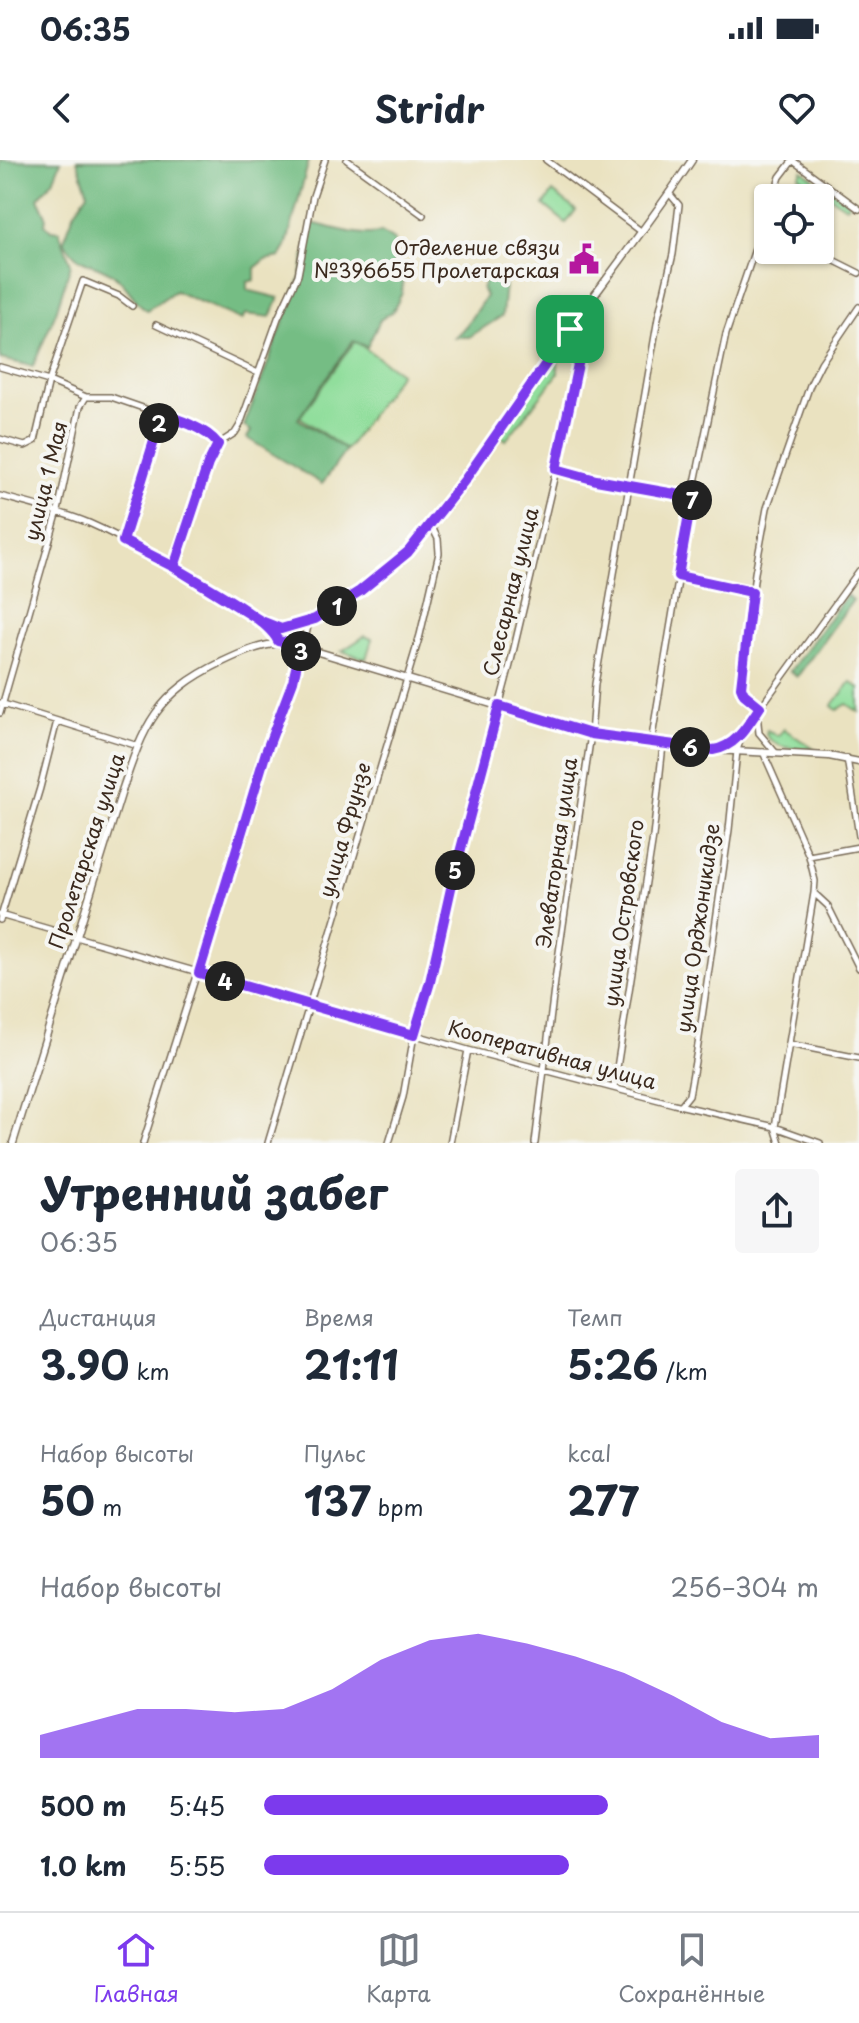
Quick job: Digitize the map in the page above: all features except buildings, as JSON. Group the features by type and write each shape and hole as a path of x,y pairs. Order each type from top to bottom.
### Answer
{"main road":[{"path":"308,648 305,637 311,621 383,574 408,552 431,525 692,160"},
{"path":"261,621 308,648 591,734 663,745 847,758 859,762"},
{"name":"Пролетарская улица","path":"13,1143 138,746 154,714 177,688 204,671 311,621"}],"street":[{"path":"174,567 208,464 218,444 235,433 240,425 298,275 313,196 325,160"},
{"path":"347,160 423,215"},
{"path":"546,160 643,232"},
{"path":"778,184 793,160 859,209"},
{"name":"Элеваторная улица","path":"535,1143 591,734 595,684 658,318 673,254 679,205 669,193"},
{"path":"651,743 692,497 726,334 754,252"},
{"path":"834,260 859,273"},
{"path":"0,439 25,446 35,441 49,381 83,281 108,291 132,306"},
{"path":"776,753 759,733 758,709 741,687 752,592 767,508 810,385 859,307"},
{"path":"156,325 258,373"},
{"name":"Слесарная улица","path":"389,1143 403,1097 414,1035 430,982 556,469 582,345 570,329"},
{"path":"0,367 49,381 86,397 111,397 169,417 208,435 218,444"},
{"name":"улица 1 Мая","path":"0,713 58,511 80,407 86,397"},
{"path":"123,541 159,425 158,414"},
{"path":"556,469 578,477 692,497"},
{"path":"0,496 58,511 123,541 174,567 261,621"},
{"name":"улица Фрунзе","path":"268,1143 420,635 439,553 438,539 431,525"},
{"path":"722,749 742,733 859,571"},
{"path":"678,576 752,592"},
{"path":"143,1143 199,973 266,752 308,648"},
{"path":"2,703 138,746"},
{"path":"0,916 57,721"},
{"name":"улица Орджоникидзе","path":"680,1105 689,1095 696,1058 729,830 737,751 742,733"},
{"name":"улица Островского","path":"614,1087 653,837 663,745"},
{"path":"763,752 809,856 815,881 775,1127 780,1143"},
{"path":"847,758 859,836"},
{"path":"809,856 859,847"},
{"path":"814,893 828,906 859,968"},
{"name":"Кооперативная улица","path":"0,916 468,1050 775,1127 820,1143"},
{"path":"789,1044 859,1058"},
{"path":"450,1143 468,1050"}],"green space":[{"path":"0,160 61,161 53,181 38,198 46,216 45,224 51,230 59,231 71,264 56,312 33,366 0,359"},
{"path":"77,160 309,160 286,247 280,257 265,260 255,268 255,280 247,282 247,290 279,298 271,317 245,314 242,320 175,291 147,310 116,277 81,260 64,240 75,211 88,193"},
{"path":"802,170 822,184 811,184 799,176"},
{"path":"553,192 576,210 566,223 544,205"},
{"path":"834,192 849,203 846,207 834,199"},
{"path":"311,223 356,233 381,232 395,241 394,269 403,281 402,293 393,311 380,320 367,347 353,341 298,419 346,450 322,484 247,438 251,431 244,426 301,276"},
{"path":"488,271 505,284 502,316 469,337 455,337 486,296 482,289"},
{"path":"355,341 400,373 346,450 300,417"},
{"path":"553,356 558,362 558,374 506,440 500,435"},
{"path":"847,595 853,600 797,677 790,671"},
{"path":"365,636 372,639 366,659 342,651"},
{"path":"851,682 859,688 859,712 847,704 837,710 832,706"},
{"path":"784,729 814,749 782,746 766,735 767,730 778,736"}],"place":[{"name":"Отделение связи №396655 Пролетарская","path":"584,259"}],"route":[{"path":"570,329 464,481 408,552 360,591 315,619 291,628 281,629 261,621 241,610 174,567 123,541 155,441 158,414 208,435 218,444 208,464 174,567 261,621 281,643 301,646 293,681 266,752 199,973 414,1035 499,706 591,734 713,750 722,749 733,742 760,707 744,694 741,687 752,592 678,576 692,497 578,477 556,469 582,345 570,329"}]}
